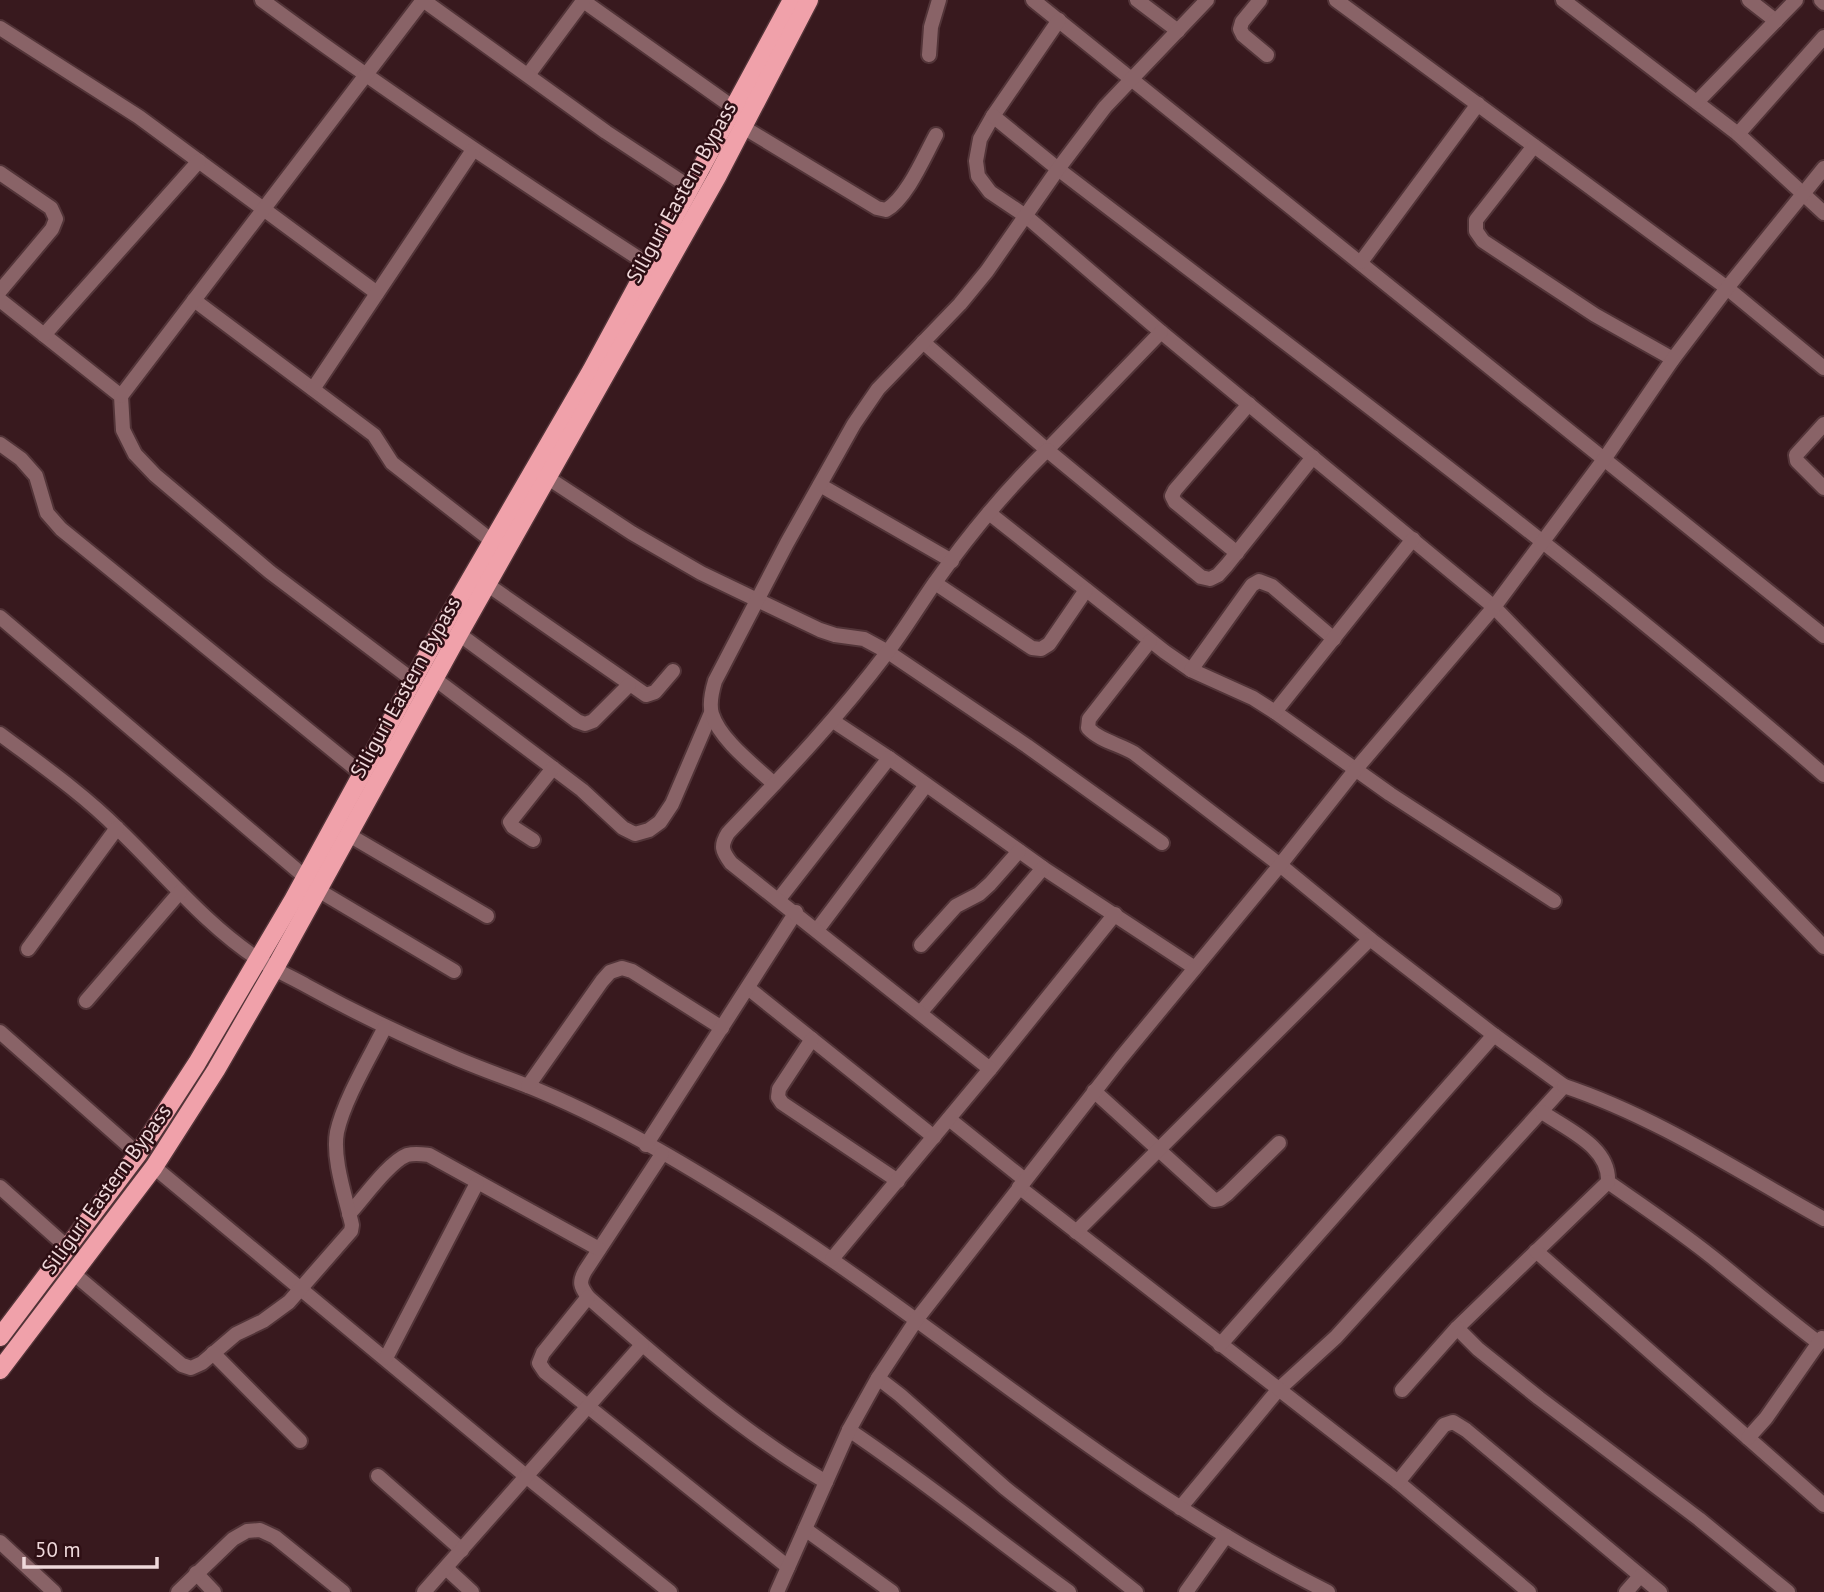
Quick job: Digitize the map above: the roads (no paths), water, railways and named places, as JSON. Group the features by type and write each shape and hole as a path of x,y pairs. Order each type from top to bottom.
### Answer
{"main road":[{"name":"Siliguri Eastern Bypass","path":"0,1338 138,1154 197,1063 306,877 438,635 649,265 792,0"},
{"name":"Siliguri Eastern Bypass","path":"0,1370 155,1167 216,1070 743,127 809,0"}],"street":[{"path":"262,0 365,76 649,265"},
{"path":"414,681 270,572 155,475 135,454 123,430 121,396 423,0 691,188"},
{"path":"929,55 931,27 939,0"},
{"path":"1033,0 1824,636"},
{"path":"1137,0 1178,31"},
{"path":"435,679 553,768 623,828 635,834 649,830 660,822 672,804 711,713 715,681 854,424 878,389 960,304 1027,217 1058,169 1105,107 1207,0"},
{"path":"1260,0 1242,22 1240,29 1243,35 1267,55"},
{"path":"1336,0 1727,288 1824,368"},
{"path":"1563,0 1738,134 1824,213"},
{"path":"1749,0 1776,21"},
{"path":"1697,102 1796,0"},
{"path":"528,75 582,1 734,108"},
{"path":"1059,20 993,116 981,139 976,161 978,176 990,192 1027,217 1161,332 1494,607 1824,947"},
{"path":"0,28 139,117 377,293"},
{"path":"1738,134 1824,37"},
{"path":"1361,262 1478,104"},
{"path":"993,116 1058,169 1543,541 1824,775"},
{"path":"743,127 877,208 886,210 903,194 936,135"},
{"path":"1534,146 1476,220 1476,232 1483,241 1546,284 1673,359"},
{"path":"313,388 473,149"},
{"path":"44,335 199,161"},
{"path":"777,1592 849,1430 877,1378 917,1320 1094,1091 1356,769 1494,607 1605,458 1673,359 1824,167"},
{"path":"0,173 51,208 56,219 52,229 0,291"},
{"path":"0,300 121,396"},
{"path":"194,300 374,435 392,463 492,541"},
{"path":"990,1069 796,912 731,863 723,852 722,843 728,832 833,721 888,652 935,583 1015,482 1161,332"},
{"path":"923,342 1047,450 1201,577 1210,579 1218,575 1313,457"},
{"path":"1237,553 1175,502 1172,496 1249,404"},
{"path":"1824,424 1796,455 1797,461 1824,488"},
{"path":"0,444 21,459 36,476 47,513 61,529 362,774"},
{"path":"548,478 701,573 820,630 864,639 888,652 1027,746 1162,843"},
{"path":"820,485 952,561"},
{"path":"989,513 1150,641 1191,670 1253,698 1390,794 1554,901"},
{"path":"1275,712 1413,539"},
{"path":"1191,670 1252,585 1259,581 1272,586 1334,639"},
{"path":"935,583 1032,648 1041,649 1049,644 1086,590"},
{"path":"488,585 646,695 655,692 673,671"},
{"path":"0,617 306,877"},
{"path":"459,635 585,724 593,721 629,685"},
{"path":"1150,641 1089,719 1088,728 1102,738 1122,745 1134,753 1280,865 1370,939 1564,1086 1593,1096 1688,1141 1824,1219"},
{"path":"711,713 721,733 774,784"},
{"path":"833,721 1043,868 1195,968"},
{"path":"0,734 69,785 117,828 215,925 258,959 385,1027 528,1086 646,1144 736,1197 832,1259 1135,1480 1276,1566 1328,1592"},
{"path":"779,899 889,758"},
{"path":"533,840 510,822 553,768"},
{"path":"817,930 926,785"},
{"path":"28,949 117,828"},
{"path":"349,835 487,916"},
{"path":"921,946 956,906 979,894 1019,851"},
{"path":"921,1012 1043,868"},
{"path":"318,890 454,971"},
{"path":"86,1001 180,892"},
{"path":"646,1144 796,912"},
{"path":"832,1259 1115,914"},
{"path":"1076,1232 1370,939"},
{"path":"528,1086 602,981 610,972 622,968 632,971 722,1028"},
{"path":"748,988 934,1137"},
{"path":"74,1274 182,1366 191,1368 236,1334 277,1312 351,1231 339,1168 337,1134 346,1108 385,1027"},
{"path":"0,1032 138,1154"},
{"path":"1220,1345 1494,1035"},
{"path":"812,1040 779,1089 778,1097 782,1103 898,1181"},
{"path":"1180,1508 1278,1390 1336,1337 1564,1086"},
{"path":"1094,1091 1214,1200 1227,1194 1279,1143"},
{"path":"1402,1390 1457,1328 1608,1182 1609,1168 1600,1152 1542,1112"},
{"path":"949,1119 1076,1232 1398,1482 1529,1592"},
{"path":"349,1214 394,1164 405,1156 418,1153 429,1155 599,1249"},
{"path":"662,1154 599,1249 580,1280 580,1287 642,1345 712,1403 826,1482"},
{"path":"155,1167 527,1477 670,1592"},
{"path":"1608,1182 1721,1264 1763,1301 1821,1339 1766,1418 1748,1438"},
{"path":"386,1358 477,1183"},
{"path":"0,1187 67,1247"},
{"path":"1536,1251 1824,1505"},
{"path":"588,1297 542,1353 539,1363 545,1372 788,1567"},
{"path":"1457,1328 1478,1349 1539,1398 1699,1519 1788,1592"},
{"path":"424,1592 642,1345"},
{"path":"213,1353 300,1441"},
{"path":"877,1378 1005,1488 1136,1592"},
{"path":"1398,1482 1444,1425 1453,1422 1660,1592"},
{"path":"849,1430 909,1470 994,1538 1069,1592"},
{"path":"378,1476 462,1550"},
{"path":"805,1529 891,1592"},
{"path":"177,1592 233,1539 247,1531 260,1530 275,1536 343,1592"},
{"path":"1186,1592 1226,1536"},
{"path":"0,1542 53,1591"},
{"path":"446,1568 472,1592"},
{"path":"196,1573 215,1592"},
{"path":"1626,1592 1640,1576"}]}
